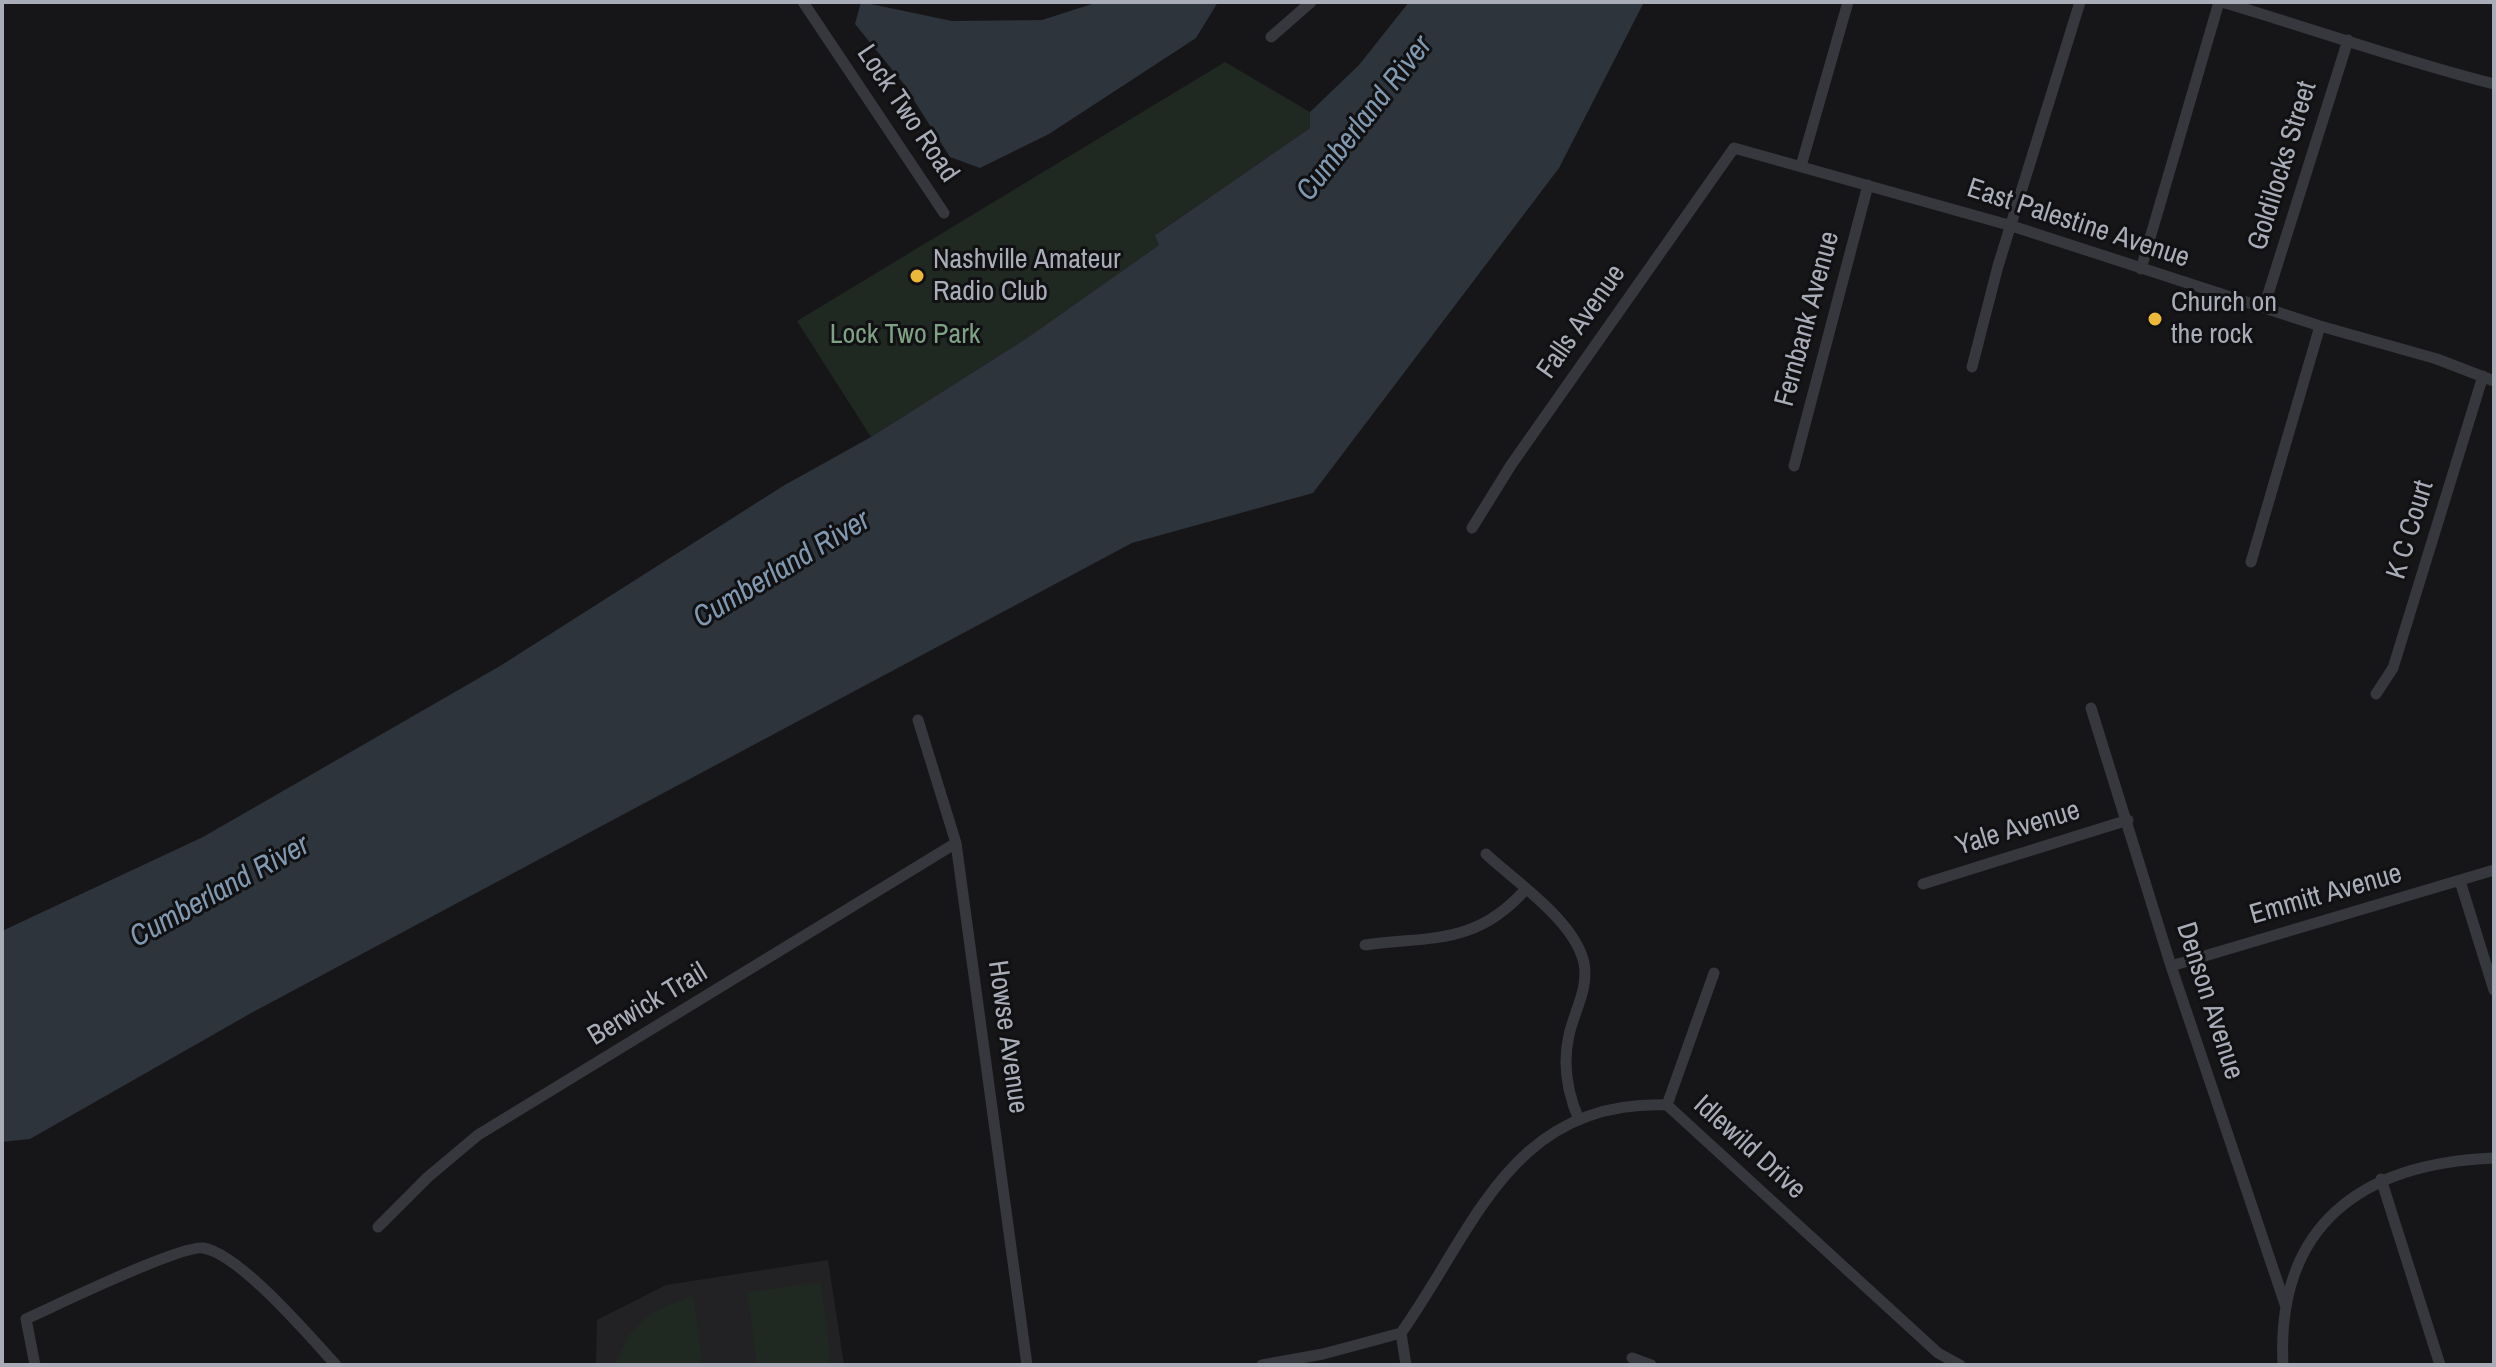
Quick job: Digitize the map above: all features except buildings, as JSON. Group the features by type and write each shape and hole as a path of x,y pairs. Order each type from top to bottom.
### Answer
{"street":[{"name":"Lock Two Road","path":"803,2 944,213"},
{"path":"1271,37 1311,2"},
{"path":"1801,166 1848,2"},
{"path":"1972,367 2080,2"},
{"path":"2141,269 2220,2 2348,40 2410,63 2494,84"},
{"name":"Goldilocks Street","path":"2264,307 2348,40"},
{"name":"East Palestine Avenue","path":"1736,148 2012,226 2489,378"},
{"name":"Falls Avenue","path":"1472,528 1519,453 1736,148"},
{"name":"Fernbank Avenue","path":"1794,466 1868,185"},
{"path":"2251,562 2320,326"},
{"name":"K C Court","path":"2376,694 2393,668 2489,378"},
{"name":"Denson Avenue","path":"2091,708 2171,966 2286,1307"},
{"name":"Howse Avenue","path":"918,720 956,843 1027,1365"},
{"name":"Yale Avenue","path":"1923,884 2128,820"},
{"name":"Berwick Trail","path":"378,1227 428,1177 478,1135 956,843"},
{"path":"1486,854 1561,921 1584,964 1584,985 1569,1035 1565,1065 1569,1096 1579,1120"},
{"name":"Emmitt Avenue","path":"2171,966 2494,870"},
{"path":"2460,881 2494,990"},
{"path":"1365,945 1433,939 1471,930 1503,914 1525,890"},
{"path":"1667,1105 1714,973"},
{"name":"Idlewild Drive","path":"1401,1333 1474,1217 1524,1152 1579,1120 1634,1104 1667,1105 1938,1353 1960,1365"},
{"path":"2283,1365 2286,1307 2300,1258 2323,1223 2352,1197 2381,1179 2448,1160 2494,1158"},
{"path":"2381,1179 2440,1365"},
{"path":"35,1365 26,1319 166,1258 202,1247 221,1254 244,1270 336,1365"},
{"path":"1262,1365 1323,1354 1401,1333 1406,1365"},
{"path":"1632,1358 1651,1365"}],"shaded area":[{"path":"828,1260 844,1365 596,1365 597,1320 666,1285"}],"green space":[{"name":"Lock Two Park","path":"1225,62 1310,112 1310,128 1156,234 1159,245 1027,338 871,437 797,321"},
{"path":"821,1282 831,1365 757,1365 747,1292"},
{"path":"693,1296 703,1365 616,1365 628,1338 644,1319 666,1306"}],"water":[{"path":"861,2 952,21 1042,20 1098,2 1218,2 1196,38 1049,134 980,168 950,157 903,83 855,24"},
{"name":"Cumberland River","path":"1409,2 1644,2 1559,168 1313,493 1132,543 253,1012 30,1139 2,1142 2,931 203,837 500,666 783,486 871,437 1027,338 1159,245 1155,235 1310,128 1310,112 1359,65"}],"place":[{"name":"Nashville Amateur Radio Club","path":"917,276"},
{"name":"Church on the rock","path":"2155,319"}]}
